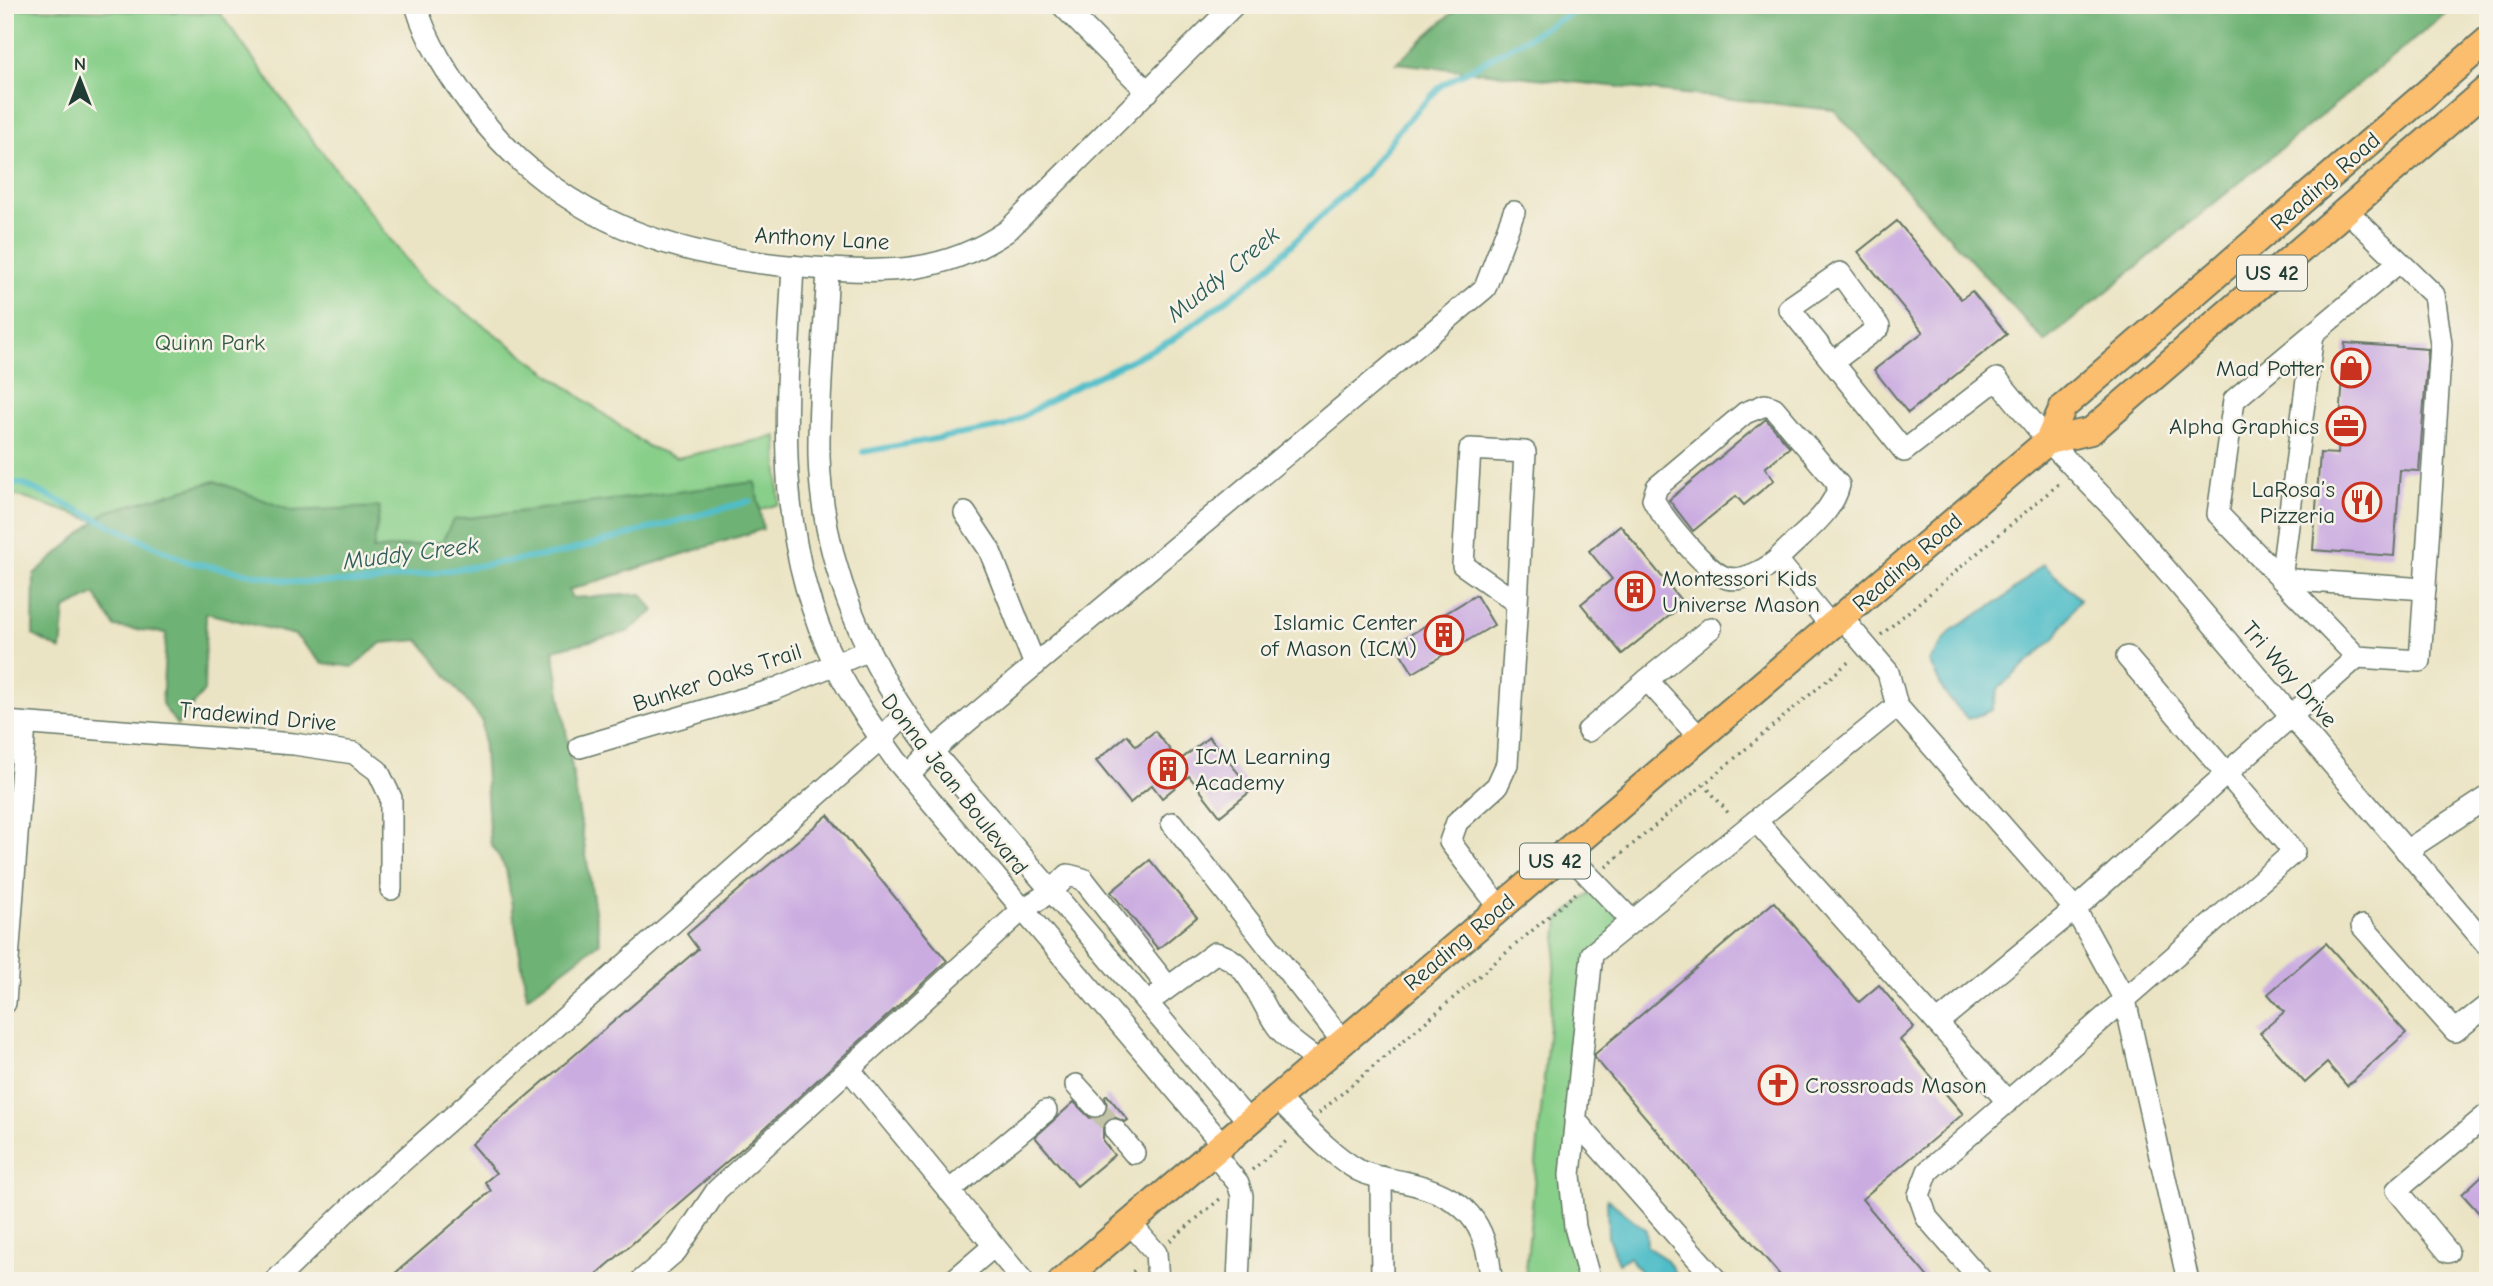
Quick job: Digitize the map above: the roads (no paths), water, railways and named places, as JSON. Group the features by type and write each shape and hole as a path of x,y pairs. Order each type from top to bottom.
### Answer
{"main road":[{"name":"Reading Road","path":"1062,1281 2048,441 2063,407 2488,40"},
{"name":"Reading Road","path":"2048,441 2091,431 2488,88"}],"street":[{"name":"Anthony Lane","path":"416,5 451,79 487,127 518,159 552,188 603,219 659,242 702,254 828,269 927,267 956,260 982,248 1030,211 1234,5"},
{"path":"1062,5 1148,92"},
{"path":"2345,209 2434,295 2441,344 2420,661 2357,657 2218,514 2234,400 2399,262"},
{"path":"909,775 932,751 1485,288 1514,212"},
{"name":"Donna Jean Boulevard","path":"793,266 784,442 788,502 807,589 835,665 881,740 1218,1148 1238,1183 1242,1196 1238,1281"},
{"name":"Donna Jean Boulevard","path":"828,269 820,411 822,487 832,548 867,651 904,715 932,751 1249,1122"},
{"path":"2281,579 2314,334"},
{"name":"Tri Way Drive","path":"1833,362 1904,451 1997,379 2048,441 2116,511 2488,946"},
{"path":"1765,405 1774,408 1839,485 1829,508 1777,560 1755,573 1726,578 1707,566 1653,499 1657,487 1745,413 1765,405"},
{"path":"1500,908 1450,842 1457,822 1497,786 1507,764 1517,603 1525,452 1470,449 1463,565 1517,603"},
{"path":"965,513 989,549 1035,665"},
{"path":"1777,560 1888,672 1897,706 2075,909 2125,1000 2188,1281"},
{"path":"2281,579 2425,589"},
{"path":"1588,731 1711,628"},
{"name":"Bunker Oaks Trail","path":"580,747 762,694 867,651"},
{"path":"1982,1281 1927,1218 1919,1195 1928,1171 2294,852 2225,776 2127,657"},
{"path":"1937,1023 2075,909 2357,657"},
{"path":"1647,680 1700,738"},
{"path":"1590,1281 1575,1227 1570,1175 1592,954 1747,823 1897,706"},
{"path":"275,1281 356,1202 881,740 904,715"},
{"path":"5,1003 15,723"},
{"name":"Tradewind Drive","path":"15,723 294,744 354,753 378,771 391,798 391,889"},
{"path":"2406,851 2488,797"},
{"path":"1172,823 1343,1042"},
{"path":"1747,823 1937,1023 2008,1102"},
{"path":"1566,852 1632,921"},
{"path":"641,1281 676,1251 718,1190 1022,910 1052,891 1068,875 1083,879 1168,988"},
{"path":"2362,926 2455,1031 2488,1005"},
{"path":"1148,1004 1214,953 1225,955 1247,974 1278,1028 1319,1062"},
{"path":"849,1069 1023,1281"},
{"path":"1076,1085 1095,1106"},
{"path":"1277,1098 1348,1164 1361,1172 1419,1185 1446,1196 1470,1214 1486,1239 1491,1281"},
{"path":"949,1191 1046,1111"},
{"path":"2448,1252 2397,1190 2488,1114"},
{"path":"1575,1120 1717,1281"},
{"path":"1115,1130 1135,1153"},
{"path":"1381,1177 1382,1281"},
{"path":"1130,1223 1156,1253 1158,1281"},
{"path":"953,1281 994,1246"}],"water":[{"path":"2043,564 2080,599 2055,638 1998,689 1992,710 1968,719 1945,694 1929,661 1952,630 2003,599"},
{"path":"1607,1199 1646,1230 1647,1247 1667,1260 1676,1274 1658,1281 1642,1281 1643,1275 1629,1257 1618,1263 1608,1237"}],"waterway":[{"name":"Muddy Creek","path":"863,452 1006,426 1065,392 1172,340 1260,275 1367,172 1402,126 1442,85 1586,5"},
{"name":"Muddy Creek","path":"5,482 23,484 188,562 294,582 369,582 557,554 750,501"}],"tunnel":[{"path":"1095,1106 1115,1130"}],"place":[{"name":"Mad Potter","path":"2351,368"},
{"name":"Alpha Graphics","path":"2346,426"},
{"name":"LaRosa’s Pizzeria","path":"2362,502"},
{"name":"Montessori Kids Universe Mason","path":"1635,591"},
{"name":"Islamic Center of Mason (ICM)","path":"1444,635"},
{"name":"ICM Learning Academy","path":"1168,769"},
{"name":"Crossroads Mason","path":"1778,1085"}],"park label":[{"name":"Quinn Park","path":"210,342"}]}
